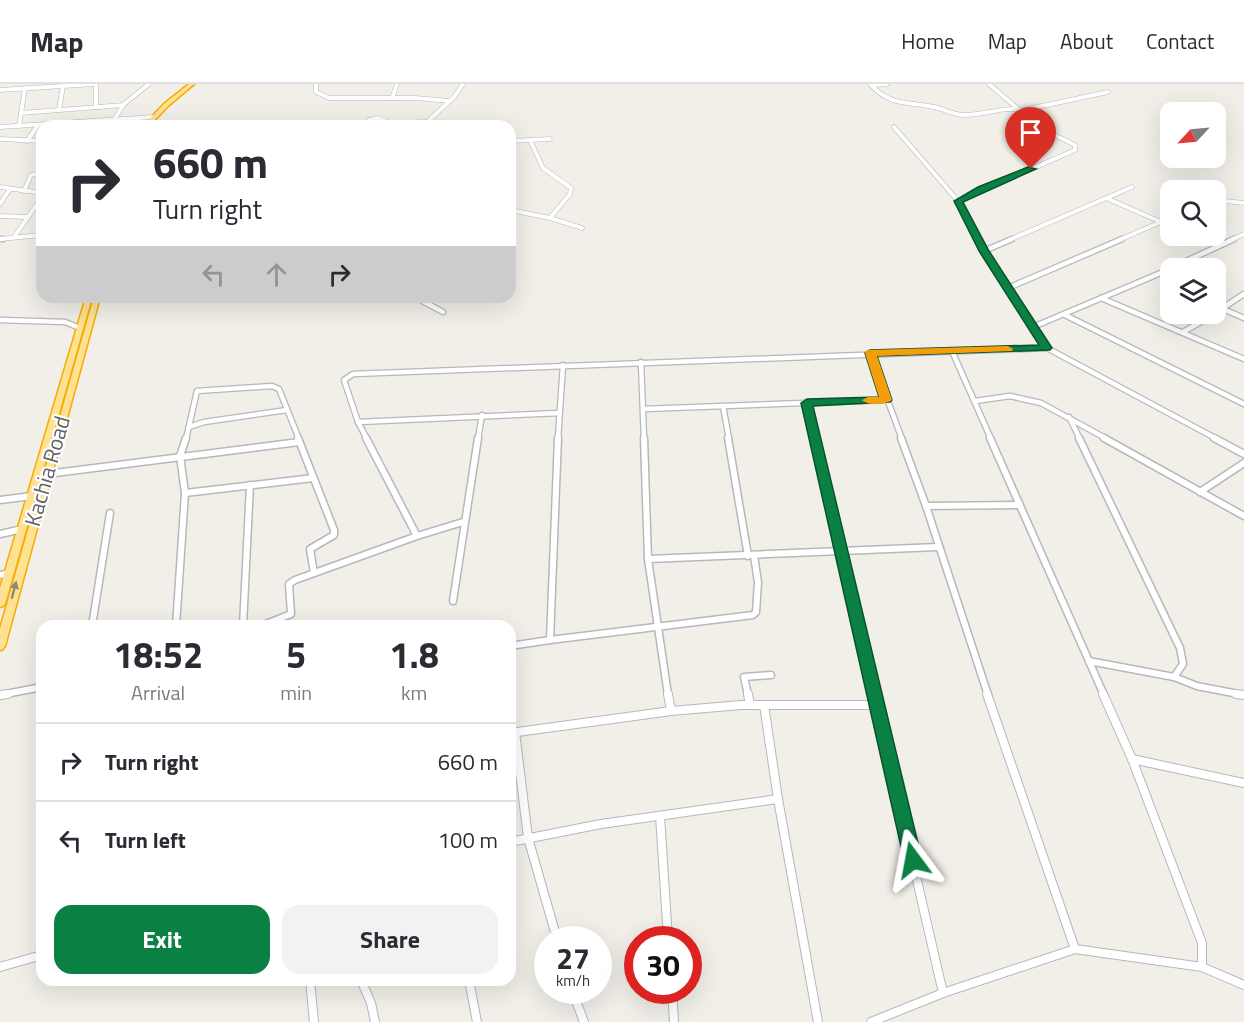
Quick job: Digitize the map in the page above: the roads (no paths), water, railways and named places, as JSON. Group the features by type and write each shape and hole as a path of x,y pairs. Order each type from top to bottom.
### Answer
{"highway":[{"path":"151,120 192,84"},
{"path":"158,120 173,103 196,84"},
{"name":"Kachia Road","path":"0,604 87,303"},
{"name":"Kachia Road","path":"0,642 95,303"}],"street":[{"path":"0,90 96,84 96,107"},
{"path":"149,84 124,105 115,115 114,120 154,117"},
{"path":"316,84 316,93 329,98 450,101"},
{"path":"392,98 397,84"},
{"path":"429,120 461,89 462,84"},
{"path":"871,85 887,84"},
{"path":"958,201 981,189 1075,150 1075,145 1038,127 989,84"},
{"path":"871,85 880,94 894,102 933,107 962,115 1018,109 1108,92"},
{"path":"59,110 63,86"},
{"path":"19,126 25,88"},
{"path":"21,113 124,105"},
{"path":"0,128 36,125"},
{"path":"894,127 958,201 984,251 1047,348 1244,454"},
{"path":"27,141 36,128"},
{"path":"0,139 36,141"},
{"path":"516,141 550,139"},
{"path":"530,141 543,168 571,188 570,194 550,218"},
{"path":"24,191 31,176 36,175"},
{"path":"0,187 36,194"},
{"path":"984,251 1132,187"},
{"path":"0,204 10,189"},
{"path":"1106,198 1160,222"},
{"path":"1226,201 1244,203"},
{"path":"14,237 36,204"},
{"path":"516,211 582,228"},
{"path":"0,216 28,217"},
{"path":"1008,288 1160,222"},
{"path":"1194,258 1244,234"},
{"path":"0,239 36,235"},
{"path":"1033,327 1160,274"},
{"path":"1226,306 1244,294"},
{"path":"1101,298 1244,359"},
{"path":"426,303 443,312"},
{"path":"1226,311 1244,318"},
{"path":"1065,315 1244,404"},
{"path":"0,320 65,322 80,328"},
{"path":"1183,332 1196,324"},
{"path":"417,536 358,422 344,380 348,375 870,353 1047,348"},
{"path":"952,351 1132,759 1202,943 1202,967"},
{"path":"870,353 926,506 1075,949"},
{"path":"641,362 648,559 656,625 671,711"},
{"path":"550,640 563,365"},
{"path":"176,620 184,494 180,456 189,427 194,394 202,389 274,386 279,389 334,535 310,549 314,573"},
{"path":"975,401 1010,396 1041,403 1244,516"},
{"path":"644,409 886,400"},
{"path":"807,403 943,993"},
{"path":"516,645 656,625 753,615 756,612 758,582 723,406"},
{"path":"189,427 204,422 286,410"},
{"path":"358,422 559,413"},
{"path":"453,601 463,522 482,415"},
{"path":"1069,417 1180,648 1184,660 1183,668 1174,677"},
{"path":"47,474 299,442"},
{"path":"1200,492 1244,463"},
{"path":"184,494 313,478"},
{"path":"243,620 250,485"},
{"path":"0,501 32,496"},
{"path":"926,506 1020,505"},
{"path":"93,620 110,513"},
{"path":"276,620 291,614 289,584 417,536 463,522"},
{"path":"0,534 22,529"},
{"path":"648,559 938,547"},
{"path":"0,575 10,573"},
{"path":"1089,661 1174,677 1197,686 1244,696"},
{"path":"750,705 744,677 771,675"},
{"path":"0,695 36,688"},
{"path":"516,732 671,711 750,705 878,705"},
{"path":"764,705 778,799 818,1022"},
{"path":"516,759 528,838 553,926"},
{"path":"1132,759 1244,783"},
{"path":"516,841 778,799"},
{"path":"660,816 668,926"},
{"path":"871,1022 943,993 1075,949 1202,967 1244,985"},
{"path":"0,967 36,957"},
{"path":"311,986 314,1022"},
{"path":"364,986 371,1003 375,1022"},
{"path":"470,986 477,1022"},
{"path":"577,1004 584,1022"},
{"path":"673,1004 674,1022"}]}
